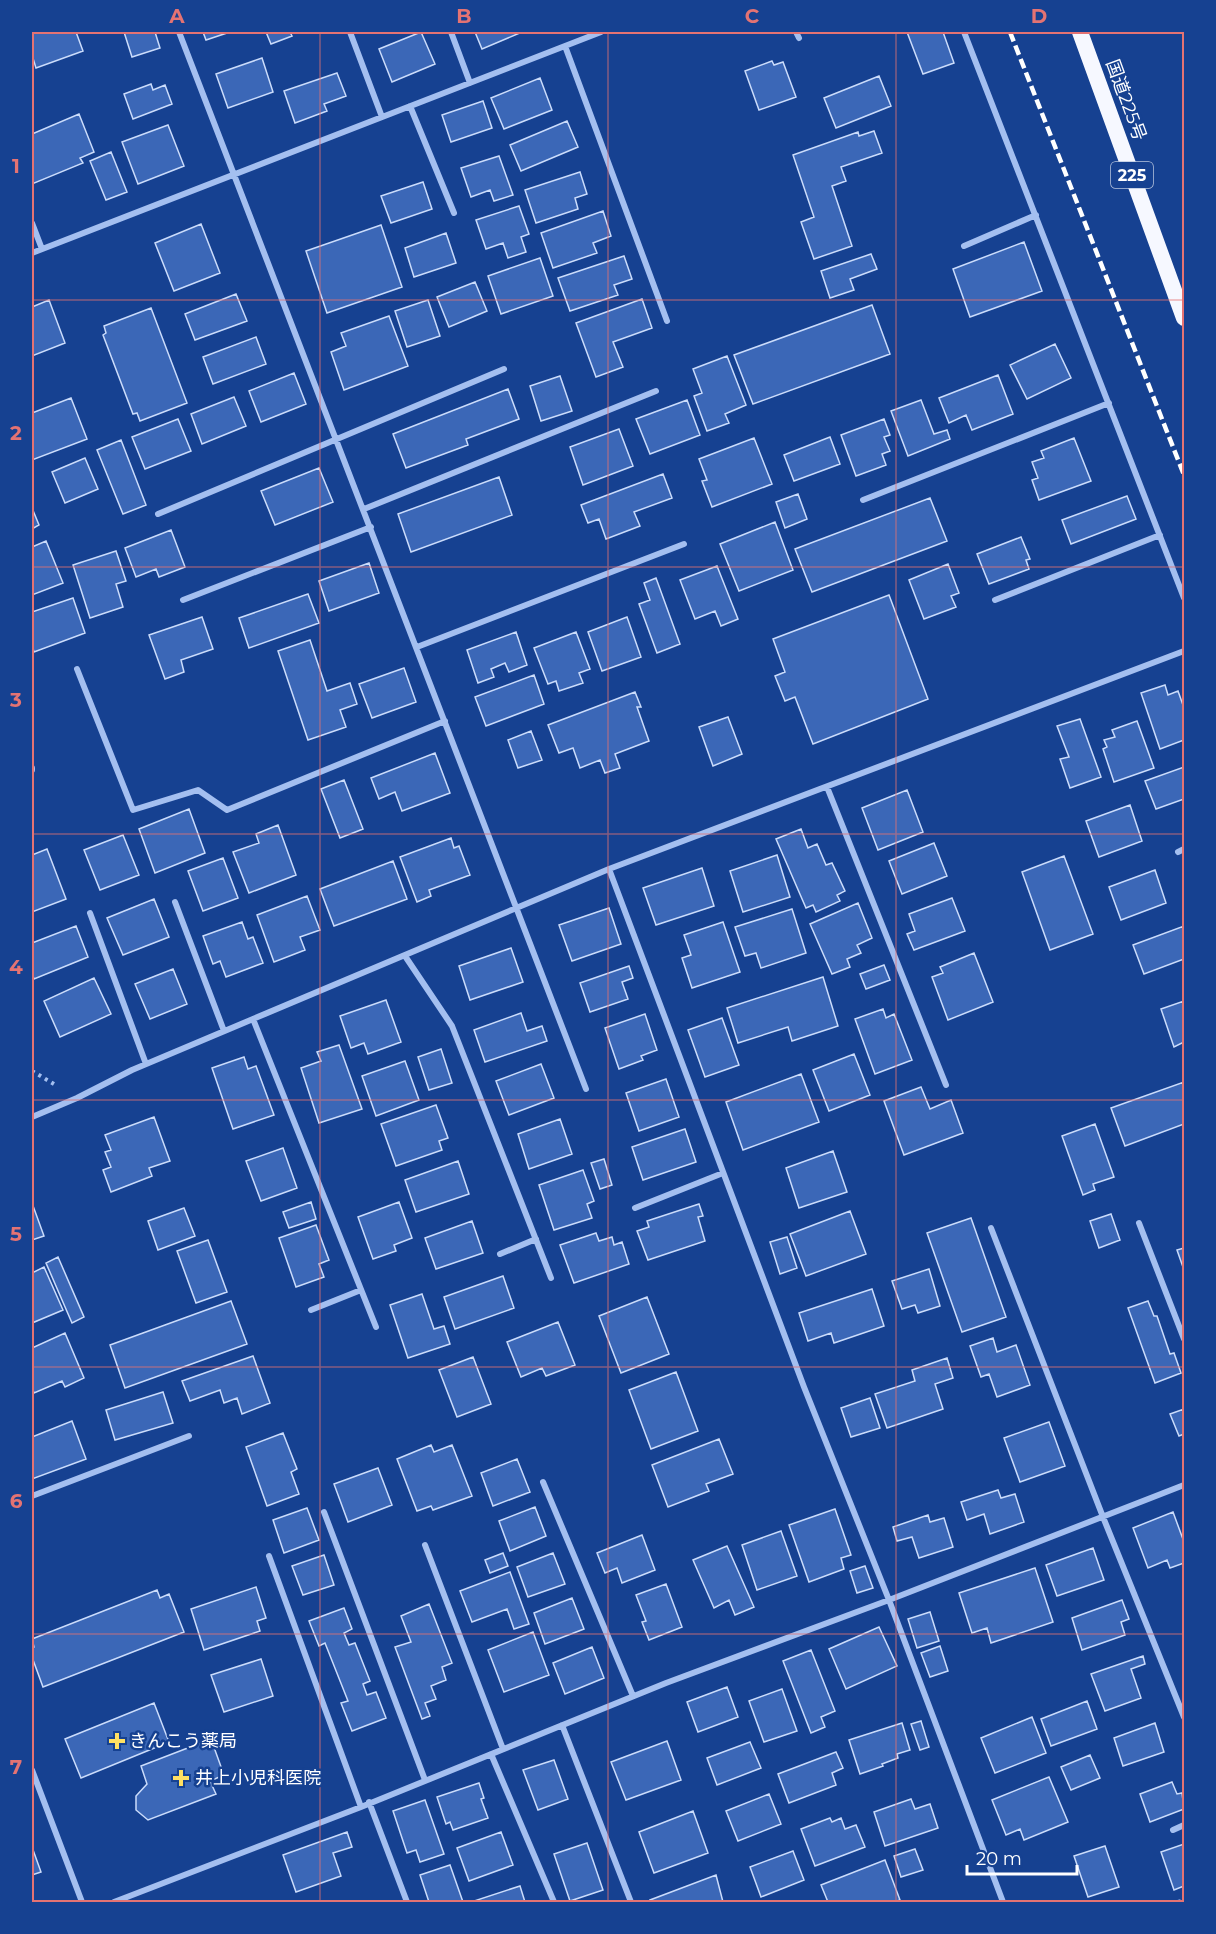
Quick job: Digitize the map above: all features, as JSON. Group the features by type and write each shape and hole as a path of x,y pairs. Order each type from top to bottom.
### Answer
{"highway":[{"name":"国道225号","path":"1080,32 1180,293 1185,318"}],"street":[{"path":"179,32 586,1089"},
{"path":"350,32 382,117"},
{"path":"451,32 470,82"},
{"path":"578,32 581,39"},
{"path":"32,253 601,32"},
{"path":"964,32 1185,598"},
{"path":"565,46 667,321"},
{"path":"410,106 454,213"},
{"path":"964,246 1036,215"},
{"path":"32,223 42,249"},
{"path":"158,514 504,369"},
{"path":"364,509 656,391"},
{"path":"864,500 1109,403"},
{"path":"183,600 371,528"},
{"path":"995,600 1160,535"},
{"path":"417,647 684,544"},
{"path":"32,1117 146,1064 609,869 1185,651"},
{"path":"77,669 133,810 198,790 227,810 445,721"},
{"path":"827,787 946,1085"},
{"path":"609,869 804,1387 889,1600 1003,1902"},
{"path":"175,902 224,1031"},
{"path":"90,913 146,1064"},
{"path":"405,956 452,1026 551,1278"},
{"path":"253,1019 376,1327"},
{"path":"635,1208 723,1173"},
{"path":"1139,1223 1185,1339"},
{"path":"992,1228 1103,1516 1185,1717"},
{"path":"500,1254 536,1239"},
{"path":"311,1310 361,1290"},
{"path":"32,1496 189,1436"},
{"path":"543,1482 633,1696"},
{"path":"114,1902 361,1807 633,1696 1185,1485"},
{"path":"324,1512 425,1780"},
{"path":"424,1545 503,1749"},
{"path":"269,1556 361,1807"},
{"path":"562,1725 631,1902"},
{"path":"491,1754 554,1902"},
{"path":"32,1770 82,1902"},
{"path":"369,1802 408,1902"},
{"path":"1173,1830 1185,1825"}],"path":[{"path":"1178,1902 1185,1900"}],"building":[{"path":"32,32 76,32 83,51 36,68 32,55"},
{"path":"124,32 155,32 160,48 132,57"},
{"path":"203,32 230,32 206,40"},
{"path":"266,32 290,32 292,36 271,44"},
{"path":"421,32 435,64 392,82 379,49"},
{"path":"475,32 522,32 482,49"},
{"path":"907,32 943,32 954,63 923,74"},
{"path":"262,58 273,92 228,108 216,74"},
{"path":"772,61 774,65 783,62 796,97 759,110 745,71"},
{"path":"337,73 346,96 324,104 327,111 295,123 284,91"},
{"path":"879,76 891,106 836,128 824,98"},
{"path":"540,78 552,110 504,129 491,98"},
{"path":"151,84 153,90 165,85 172,104 133,119 124,94"},
{"path":"483,101 492,128 451,142 442,115"},
{"path":"79,114 94,152 80,158 83,163 32,184 32,134"},
{"path":"567,121 578,147 521,171 510,145"},
{"path":"168,125 184,166 138,184 122,142"},
{"path":"874,131 882,153 841,167 846,181 832,186 852,246 814,259 801,222 814,217 793,155 858,132 859,136"},
{"path":"111,152 127,192 106,200 90,161"},
{"path":"499,156 513,195 494,201 490,190 471,197 461,168"},
{"path":"580,172 587,194 575,198 578,209 536,223 525,190"},
{"path":"423,182 432,209 391,223 381,196"},
{"path":"519,206 529,234 521,237 526,252 508,258 503,243 486,249 476,220"},
{"path":"603,211 611,236 593,243 597,253 553,268 541,233"},
{"path":"201,224 220,273 174,291 155,243"},
{"path":"381,225 402,287 327,313 306,251"},
{"path":"446,233 456,263 414,277 405,248"},
{"path":"1024,242 1042,291 970,317 953,269"},
{"path":"871,254 877,269 850,279 854,290 830,298 821,271"},
{"path":"624,256 632,279 614,285 618,295 570,311 558,278"},
{"path":"540,258 553,296 501,314 488,276"},
{"path":"475,282 487,311 449,327 437,297"},
{"path":"236,294 247,321 195,340 185,314"},
{"path":"642,299 652,328 613,342 623,367 596,377 576,323"},
{"path":"49,300 65,343 32,356 32,307"},
{"path":"428,300 440,336 407,347 395,311"},
{"path":"872,305 890,354 753,404 734,355"},
{"path":"151,308 187,403 140,421 137,413 133,414 103,335 106,333 104,326"},
{"path":"389,316 408,366 344,390 331,352 346,346 341,333"},
{"path":"256,337 266,364 213,384 203,357"},
{"path":"1055,344 1071,378 1027,399 1010,365"},
{"path":"727,356 746,405 725,414 729,423 707,431 694,396 702,393 693,369"},
{"path":"294,373 306,404 261,422 249,391"},
{"path":"998,375 1013,414 972,430 966,415 949,423 939,398"},
{"path":"560,376 572,411 541,421 530,386"},
{"path":"508,389 519,419 466,439 468,445 406,468 393,434"},
{"path":"234,397 246,426 202,444 191,414"},
{"path":"71,398 87,439 32,460 32,413"},
{"path":"687,400 700,435 650,454 636,419"},
{"path":"921,400 934,434 947,430 950,439 908,456 891,411"},
{"path":"178,419 191,451 145,469 132,437"},
{"path":"884,419 890,435 884,437 890,451 882,454 886,465 856,476 841,435"},
{"path":"619,429 633,466 583,485 570,447"},
{"path":"830,437 840,464 794,481 784,455"},
{"path":"754,438 772,484 712,507 702,481 707,480 699,459"},
{"path":"1074,438 1091,481 1039,500 1032,480 1038,478 1032,462 1044,458 1041,451"},
{"path":"121,440 146,505 123,514 97,450"},
{"path":"85,458 98,489 65,503 52,472"},
{"path":"319,468 333,502 275,525 261,491"},
{"path":"663,474 672,498 634,512 640,526 606,539 599,519 588,523 581,505"},
{"path":"499,477 512,515 411,552 398,514"},
{"path":"798,494 807,519 785,528 776,502"},
{"path":"1127,496 1136,519 1071,544 1062,520"},
{"path":"930,498 947,541 812,592 795,549"},
{"path":"32,508 39,525 32,529"},
{"path":"775,522 793,570 739,591 720,544"},
{"path":"171,530 185,567 159,577 156,569 136,577 125,548"},
{"path":"1021,537 1030,559 1026,560 1029,569 989,584 977,554"},
{"path":"46,541 63,583 32,595 32,547"},
{"path":"116,551 126,581 116,584 123,607 90,618 73,565"},
{"path":"369,563 379,593 329,611 319,581"},
{"path":"948,564 959,593 951,596 956,607 924,619 909,580"},
{"path":"717,566 738,619 721,626 715,611 695,619 680,580"},
{"path":"656,578 680,644 657,653 639,604 650,600 644,583"},
{"path":"308,594 319,623 249,648 239,618"},
{"path":"889,595 928,699 813,744 795,697 785,701 775,676 785,672 773,639"},
{"path":"73,598 85,633 34,652 32,612"},
{"path":"202,617 213,649 181,660 184,672 165,679 149,635"},
{"path":"627,617 641,657 602,671 588,632"},
{"path":"516,632 527,665 509,672 505,663 491,669 494,677 478,683 467,650"},
{"path":"576,632 590,669 579,673 583,683 559,691 556,681 548,684 534,648"},
{"path":"310,640 327,691 350,683 357,704 340,710 346,727 308,740 278,651"},
{"path":"404,668 416,702 372,718 359,684"},
{"path":"534,675 544,704 486,726 475,697"},
{"path":"1165,685 1168,695 1178,691 1184,708 1184,740 1160,749 1141,693"},
{"path":"635,692 641,707 637,707 649,741 615,754 620,768 605,773 600,760 580,768 573,748 559,753 548,725"},
{"path":"728,717 742,754 713,766 699,727"},
{"path":"1080,719 1101,777 1070,788 1060,759 1069,757 1057,726"},
{"path":"1137,721 1154,768 1114,782 1103,749 1107,747 1104,740 1115,737 1112,730"},
{"path":"531,731 542,760 518,768 508,740"},
{"path":"435,753 450,793 402,811 395,792 379,799 371,778"},
{"path":"1184,767 1184,799 1156,809 1145,781"},
{"path":"344,780 363,829 340,838 321,789"},
{"path":"907,790 923,832 878,850 862,808"},
{"path":"1130,805 1142,841 1099,857 1086,821"},
{"path":"189,809 205,853 155,873 139,829"},
{"path":"278,825 296,875 249,893 233,852 259,843 256,834"},
{"path":"801,829 808,848 817,844 826,865 832,863 845,891 837,895 840,901 816,912 813,905 806,908 776,839"},
{"path":"123,835 139,875 100,890 84,850"},
{"path":"451,838 454,848 459,846 470,875 429,890 431,896 417,902 400,857"},
{"path":"934,843 947,876 902,894 889,861"},
{"path":"47,849 66,899 32,912 32,855"},
{"path":"777,855 790,897 743,912 730,871"},
{"path":"1064,856 1093,934 1050,950 1022,872"},
{"path":"223,858 238,898 203,911 188,871"},
{"path":"393,861 407,899 334,926 320,889"},
{"path":"702,868 714,906 656,925 643,888"},
{"path":"1155,870 1166,903 1121,920 1109,887"},
{"path":"307,896 320,930 300,937 305,950 274,962 257,915"},
{"path":"952,898 965,931 914,950 907,934 915,931 909,914"},
{"path":"154,899 169,937 123,955 107,918"},
{"path":"858,903 872,938 857,945 861,953 847,959 850,967 832,974 810,924"},
{"path":"609,908 621,944 572,961 559,925"},
{"path":"792,909 806,953 761,968 756,953 745,956 735,927"},
{"path":"242,922 248,939 253,937 263,963 226,977 220,961 213,964 203,936"},
{"path":"723,922 740,972 692,988 682,958 691,955 684,935"},
{"path":"76,926 88,957 34,979 32,943"},
{"path":"1184,926 1184,959 1144,974 1133,945"},
{"path":"511,948 523,982 470,1000 459,966"},
{"path":"974,953 993,1002 948,1020 932,977 943,973 940,967"},
{"path":"884,965 890,980 866,989 860,974"},
{"path":"629,966 633,978 622,982 628,999 590,1012 580,983"},
{"path":"173,969 187,1004 150,1019 135,984"},
{"path":"823,977 838,1026 792,1041 788,1027 738,1043 727,1008"},
{"path":"94,978 111,1014 60,1037 44,1001"},
{"path":"386,1000 401,1042 368,1054 364,1043 351,1048 340,1016"},
{"path":"1184,1001 1184,1042 1174,1047 1161,1009"},
{"path":"883,1009 886,1018 894,1014 912,1060 875,1074 855,1019"},
{"path":"521,1013 527,1031 542,1026 547,1041 485,1062 474,1030"},
{"path":"645,1014 657,1050 641,1056 643,1060 619,1069 605,1028"},
{"path":"722,1018 739,1065 705,1077 688,1030"},
{"path":"339,1045 362,1109 319,1123 301,1068 321,1061 317,1052"},
{"path":"441,1049 452,1083 429,1090 418,1057"},
{"path":"854,1054 870,1095 829,1111 813,1070"},
{"path":"244,1057 248,1069 256,1066 274,1115 233,1129 212,1068"},
{"path":"405,1061 419,1100 376,1116 362,1076"},
{"path":"541,1064 554,1098 509,1115 496,1081"},
{"path":"801,1074 819,1122 743,1150 726,1102"},
{"path":"666,1079 679,1117 639,1131 626,1093"},
{"path":"1184,1082 1184,1124 1125,1146 1111,1108"},
{"path":"921,1087 930,1109 951,1100 963,1133 904,1155 884,1101"},
{"path":"436,1105 448,1138 439,1141 442,1150 396,1166 381,1124"},
{"path":"154,1117 170,1161 149,1168 152,1176 111,1192 103,1170 111,1167 105,1152 111,1150 105,1135"},
{"path":"560,1119 572,1154 529,1169 518,1134"},
{"path":"1095,1124 1114,1177 1093,1184 1095,1190 1083,1195 1062,1136"},
{"path":"685,1129 696,1162 643,1180 632,1147"},
{"path":"283,1148 297,1188 261,1201 246,1161"},
{"path":"833,1151 847,1192 799,1208 786,1168"},
{"path":"604,1159 612,1185 600,1189 591,1163"},
{"path":"458,1161 469,1194 416,1212 405,1180"},
{"path":"583,1170 594,1201 587,1204 592,1218 554,1230 539,1185"},
{"path":"311,1202 316,1219 289,1228 283,1212"},
{"path":"399,1202 412,1238 394,1245 396,1251 373,1259 358,1217"},
{"path":"32,1203 44,1236 32,1240"},
{"path":"699,1204 703,1216 698,1217 705,1241 648,1260 637,1231 649,1227 647,1221"},
{"path":"184,1208 195,1236 158,1250 148,1221"},
{"path":"850,1211 866,1254 806,1276 790,1234"},
{"path":"1111,1214 1120,1240 1099,1248 1090,1221"},
{"path":"971,1218 1006,1317 962,1332 927,1233"},
{"path":"472,1221 483,1253 436,1269 425,1238"},
{"path":"316,1225 329,1260 319,1264 324,1277 296,1287 279,1238"},
{"path":"596,1233 599,1241 612,1237 614,1245 622,1242 629,1264 574,1283 560,1245"},
{"path":"787,1237 797,1268 780,1274 770,1242"},
{"path":"208,1240 227,1292 196,1303 177,1251"},
{"path":"1184,1248 1184,1270 1177,1250"},
{"path":"58,1257 84,1317 72,1323 46,1263"},
{"path":"44,1267 63,1310 32,1323 32,1273"},
{"path":"929,1269 940,1306 918,1313 915,1305 902,1309 892,1281"},
{"path":"503,1276 514,1308 455,1329 444,1297"},
{"path":"872,1289 884,1326 834,1343 831,1333 808,1341 799,1313"},
{"path":"422,1294 434,1329 444,1326 450,1344 408,1358 390,1305"},
{"path":"647,1297 669,1354 621,1373 599,1316"},
{"path":"231,1301 247,1344 125,1388 110,1345"},
{"path":"1148,1301 1154,1316 1157,1316 1170,1354 1174,1353 1181,1373 1155,1383 1128,1308"},
{"path":"558,1322 575,1365 546,1376 542,1368 521,1377 507,1342"},
{"path":"65,1333 84,1378 65,1387 62,1381 34,1393 32,1348"},
{"path":"993,1338 997,1352 1016,1345 1030,1385 997,1397 989,1374 981,1377 970,1346"},
{"path":"253,1356 270,1403 242,1414 237,1398 224,1403 220,1390 190,1401 182,1381"},
{"path":"473,1357 491,1404 457,1417 439,1370"},
{"path":"947,1358 953,1378 935,1384 943,1409 887,1428 875,1394 915,1381 912,1370"},
{"path":"676,1372 698,1431 651,1449 629,1390"},
{"path":"163,1392 173,1423 115,1440 106,1410"},
{"path":"870,1398 880,1428 851,1437 841,1408"},
{"path":"1184,1409 1184,1434 1179,1436 1170,1414"},
{"path":"72,1421 86,1459 32,1479 32,1437"},
{"path":"1049,1422 1065,1466 1020,1482 1004,1438"},
{"path":"283,1433 297,1469 291,1472 299,1494 267,1506 246,1447"},
{"path":"719,1439 733,1474 706,1484 709,1491 668,1507 652,1465"},
{"path":"431,1445 434,1452 452,1445 472,1496 433,1510 431,1506 417,1511 397,1459"},
{"path":"517,1459 530,1492 493,1506 481,1473"},
{"path":"378,1468 392,1505 348,1522 334,1484"},
{"path":"998,1490 1001,1498 1015,1494 1024,1522 990,1534 984,1514 967,1520 961,1502"},
{"path":"535,1507 546,1536 510,1551 499,1521"},
{"path":"307,1508 319,1540 284,1553 273,1520"},
{"path":"835,1509 851,1555 841,1558 844,1569 809,1582 789,1525"},
{"path":"1173,1512 1184,1542 1184,1563 1170,1568 1167,1560 1148,1568 1133,1528"},
{"path":"928,1515 930,1522 944,1518 953,1547 919,1558 912,1537 897,1541 893,1527"},
{"path":"781,1531 797,1576 757,1590 742,1545"},
{"path":"642,1535 655,1570 622,1583 617,1568 605,1573 597,1553"},
{"path":"727,1546 754,1607 735,1615 729,1600 714,1608 693,1560"},
{"path":"1093,1548 1104,1580 1057,1596 1046,1565"},
{"path":"503,1553 508,1566 490,1573 485,1560"},
{"path":"553,1553 565,1584 528,1597 517,1567"},
{"path":"324,1555 334,1585 303,1595 292,1566"},
{"path":"865,1566 873,1588 857,1593 850,1571"},
{"path":"1035,1568 1053,1622 991,1643 987,1628 972,1633 959,1593"},
{"path":"510,1572 529,1624 514,1629 507,1609 472,1622 460,1591"},
{"path":"666,1584 682,1627 649,1640 642,1622 646,1621 636,1595"},
{"path":"256,1587 266,1618 257,1621 260,1631 204,1650 191,1609"},
{"path":"157,1590 160,1598 169,1594 184,1632 43,1687 32,1657 34,1647 32,1639"},
{"path":"572,1598 584,1629 545,1644 534,1613"},
{"path":"1122,1600 1129,1619 1121,1622 1125,1635 1082,1650 1072,1618"},
{"path":"429,1604 452,1663 442,1667 446,1680 431,1686 436,1699 425,1703 430,1716 422,1719 395,1647 411,1642 401,1616"},
{"path":"344,1608 352,1629 344,1633 349,1645 355,1643 370,1681 363,1684 367,1695 376,1692 386,1718 352,1731 341,1703 348,1701 325,1643 319,1646 309,1621"},
{"path":"930,1612 939,1641 917,1648 908,1619"},
{"path":"879,1627 897,1666 846,1689 829,1649"},
{"path":"533,1632 549,1675 504,1692 488,1650"},
{"path":"940,1646 948,1671 930,1677 921,1653"},
{"path":"592,1647 604,1678 565,1694 553,1663"},
{"path":"811,1650 835,1711 821,1717 825,1727 811,1733 783,1661"},
{"path":"1143,1656 1145,1664 1131,1669 1141,1698 1105,1711 1091,1674"},
{"path":"261,1659 273,1696 224,1712 211,1675"},
{"path":"727,1687 738,1717 698,1732 687,1702"},
{"path":"782,1689 797,1731 764,1742 749,1701"},
{"path":"1087,1701 1097,1729 1051,1746 1041,1719"},
{"name":"きんこう薬局","path":"154,1703 169,1742 81,1778 65,1739"},
{"path":"1032,1717 1046,1753 995,1773 981,1738"},
{"path":"921,1721 929,1747 920,1750 911,1724"},
{"path":"902,1723 910,1750 897,1754 898,1758 882,1764 883,1766 860,1774 849,1740"},
{"path":"1155,1723 1164,1752 1123,1766 1114,1738"},
{"name":"井上小児科医院","path":"211,1739 224,1775 210,1781 216,1794 148,1820 136,1810 136,1796 147,1784 141,1766"},
{"path":"667,1741 681,1780 626,1800 611,1762"},
{"path":"750,1742 761,1768 717,1785 707,1758"},
{"path":"836,1752 843,1768 832,1773 836,1785 789,1803 778,1774"},
{"path":"1090,1755 1100,1778 1071,1790 1061,1767"},
{"path":"554,1760 568,1799 538,1810 523,1770"},
{"path":"1049,1777 1068,1822 1024,1840 1020,1829 1006,1835 992,1800"},
{"path":"1172,1782 1177,1794 1182,1793 1184,1809 1150,1822 1140,1794"},
{"path":"479,1783 484,1798 481,1799 488,1818 453,1830 450,1822 446,1824 437,1797"},
{"path":"769,1794 781,1824 738,1841 726,1811"},
{"path":"911,1799 915,1809 930,1804 938,1828 885,1846 874,1812"},
{"path":"425,1800 444,1854 420,1862 416,1850 407,1853 393,1811"},
{"path":"693,1811 708,1853 654,1873 639,1832"},
{"path":"830,1818 832,1822 841,1818 845,1829 856,1825 865,1847 815,1866 801,1829"},
{"path":"347,1832 352,1847 333,1853 341,1876 296,1892 283,1855"},
{"path":"501,1832 513,1865 469,1881 457,1848"},
{"path":"587,1843 603,1890 570,1901 554,1854"},
{"path":"1184,1844 1184,1886 1174,1890 1161,1852"},
{"path":"1105,1846 1119,1887 1088,1897 1074,1856"},
{"path":"32,1847 41,1872 32,1875"},
{"path":"915,1849 923,1870 901,1877 894,1856"},
{"path":"793,1851 804,1880 761,1897 750,1867"},
{"path":"885,1860 900,1900 894,1902 828,1902 821,1885"},
{"path":"450,1865 463,1902 429,1902 420,1875"},
{"path":"716,1875 723,1902 651,1902 650,1900"},
{"path":"520,1886 525,1902 474,1901"}],"railway":[{"path":"1010,32 1184,475"}],"place":[{"name":"きんこう薬局","path":"117,1741"},
{"name":"井上小児科医院","path":"181,1778"}]}
